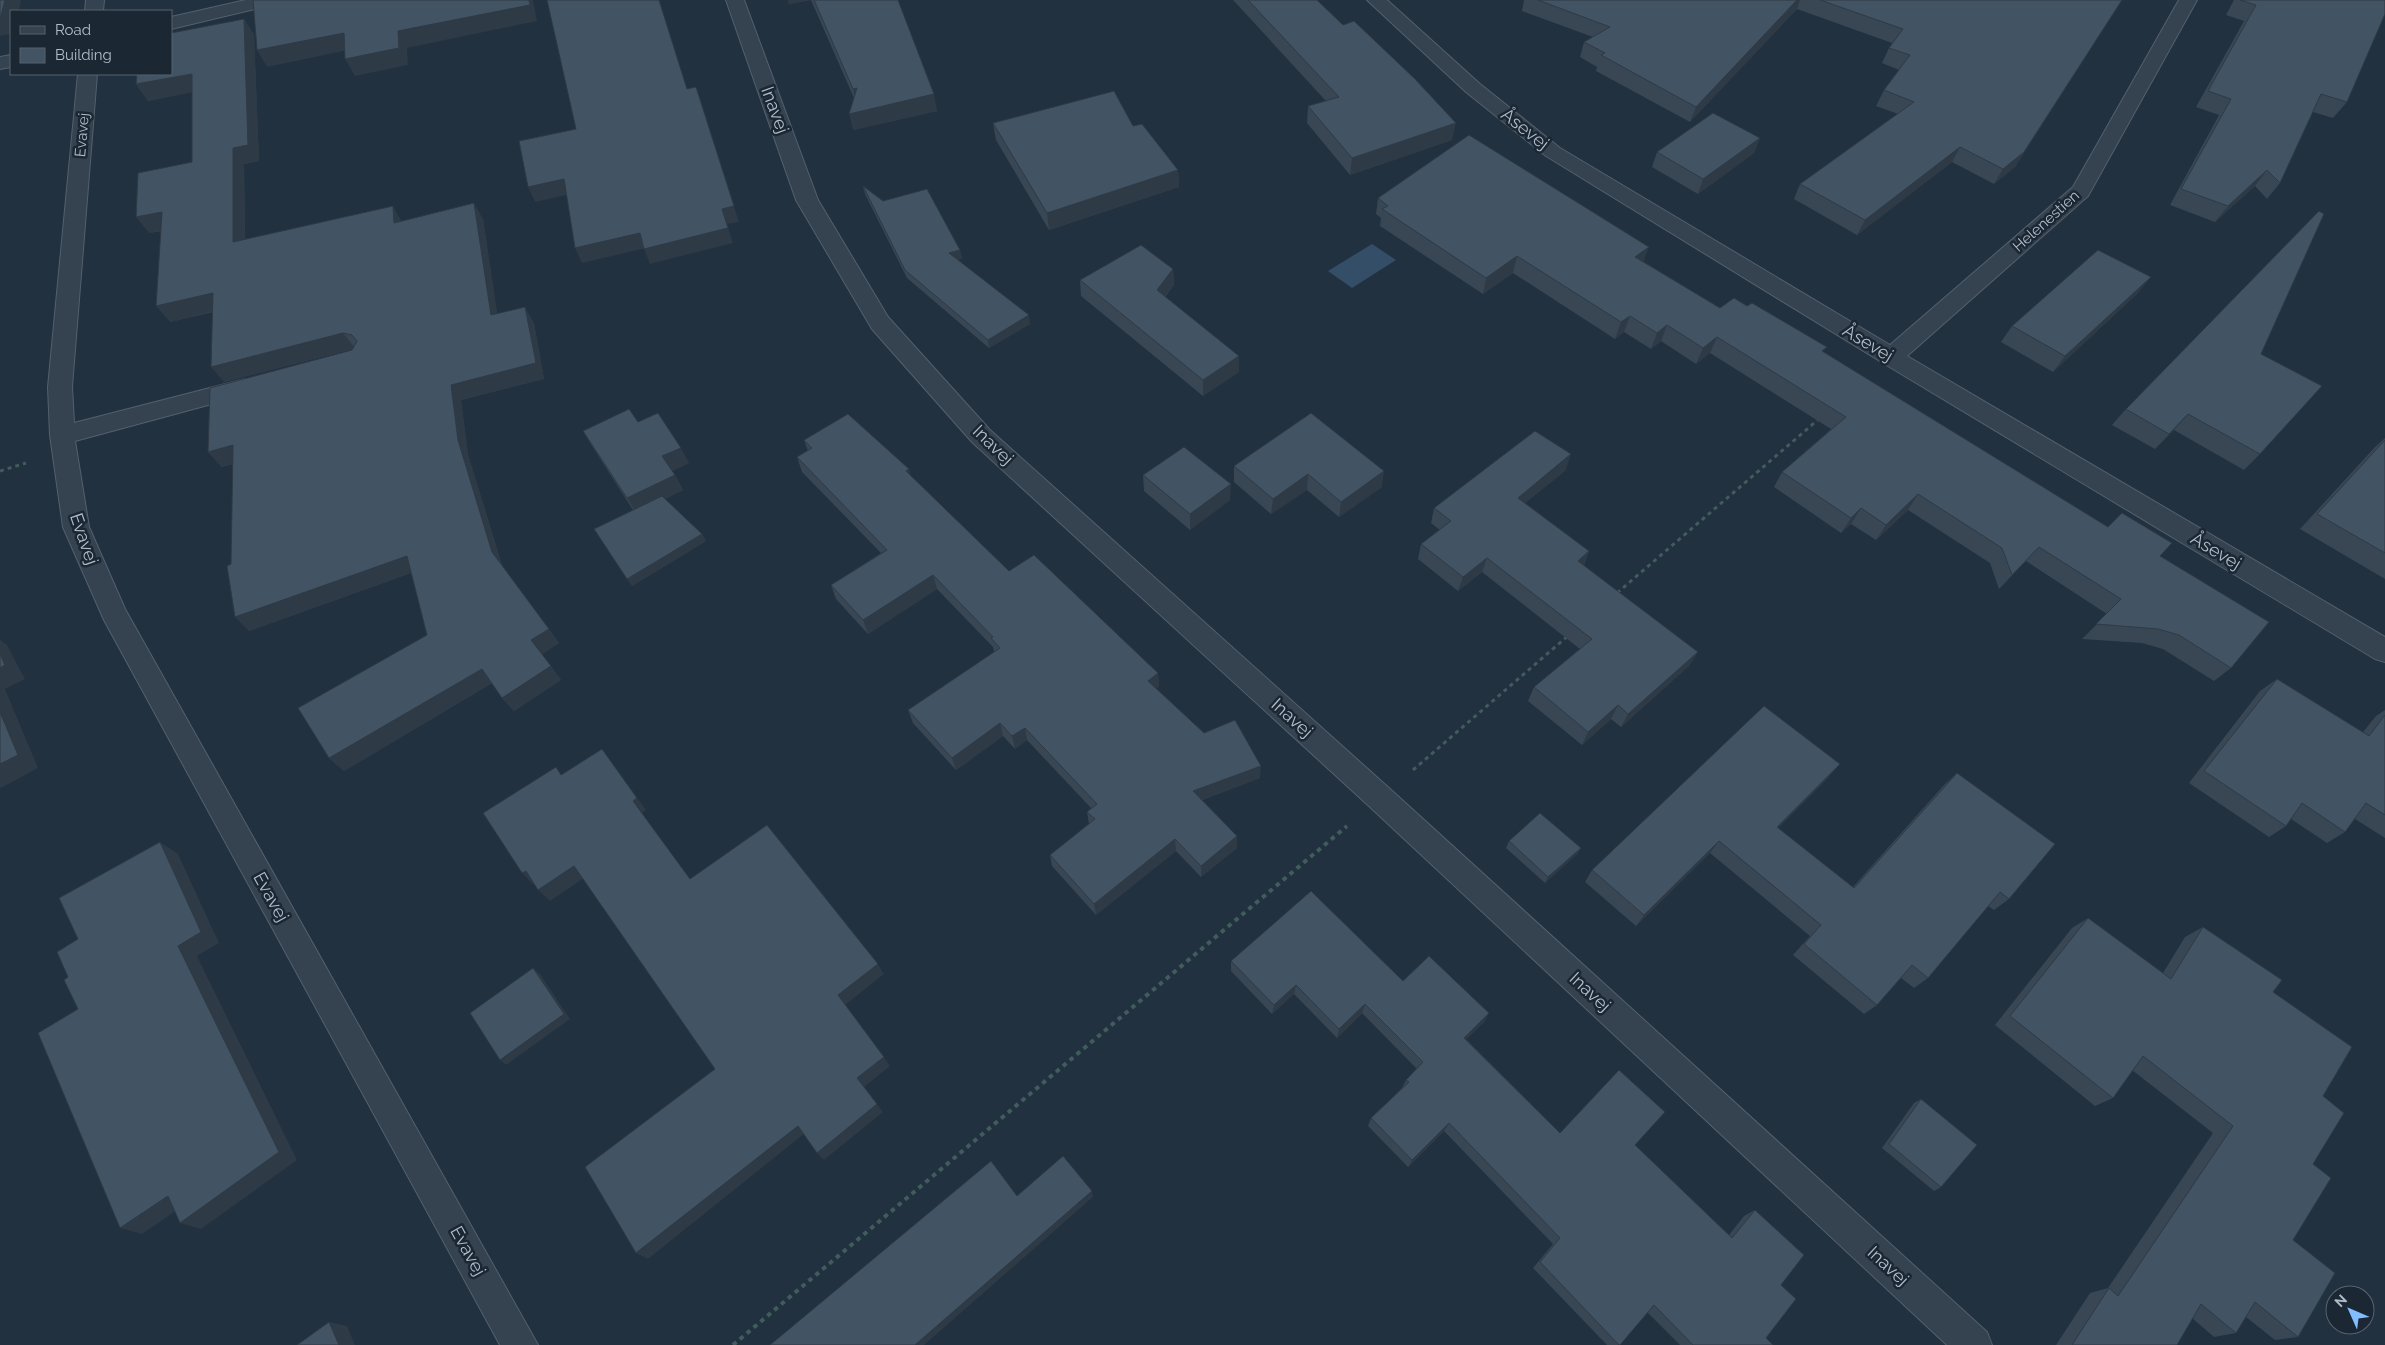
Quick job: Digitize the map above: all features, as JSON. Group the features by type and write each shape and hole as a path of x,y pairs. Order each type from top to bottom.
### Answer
{"street":[{"path":"172,23 270,0"},
{"name":"Inavej","path":"735,0 807,200 880,323 981,436 1380,798 1974,1345"},
{"name":"Åsevej","path":"1376,0 1473,88 1554,152 1891,357 2385,652"},
{"name":"Helenestien","path":"1891,357 2081,191 2188,0"},
{"name":"Evavej","path":"87,75 60,387 62,435 76,527 113,612 520,1345"},
{"path":"62,435 270,380"}],"path":[{"path":"1611,598 1821,417"},
{"path":"733,1345 1380,798 1573,631"}],"water":[{"path":"1372,244 1396,260 1352,288 1328,271"}],"building":[{"path":"0,0 5,0 0,17"},
{"path":"253,0 529,0 530,5 398,31 399,48 345,59 344,33 257,50"},
{"path":"547,0 659,0 687,89 696,87 734,206 722,209 728,228 644,249 640,233 575,248 564,179 528,187 519,141 576,129"},
{"path":"814,0 898,0 934,94 849,114 857,88 853,89"},
{"path":"1248,0 1317,0 1343,25 1354,21 1415,79 1456,123 1352,158 1308,106 1339,97"},
{"path":"1538,0 1797,0 1696,107 1601,55 1605,53 1584,42 1610,27"},
{"path":"1820,0 2122,0 2024,152 2003,169 1960,147 1865,220 1800,184 1914,102 1884,90 1910,55 1889,48 1903,29"},
{"path":"2240,0 2385,0 2385,14 2347,102 2321,94 2280,183 2267,170 2228,206 2181,189 2231,99 2208,91 2256,5"},
{"path":"244,19 248,145 233,148 233,242 393,206 394,223 474,203 491,315 525,307 536,363 451,385 458,440 492,552 549,629 531,640 551,666 502,698 482,669 329,758 298,708 427,635 407,556 235,617 227,566 231,564 233,445 208,452 210,388 352,350 357,341 352,335 343,333 211,367 213,293 156,306 162,212 136,217 138,173 192,162 192,74 136,84 137,75 172,75 172,33"},
{"path":"1114,91 1133,126 1142,124 1178,170 1047,213 993,123"},
{"path":"1713,113 1760,138 1703,179 1657,152"},
{"path":"1469,135 1649,247 1635,257 1720,308 1734,298 1747,306 1752,303 1827,347 1822,351 2108,527 2122,513 2172,543 2160,556 2269,622 2231,668 2179,635 2158,629 2096,624 2121,599 2039,547 2012,575 2002,548 1918,494 1886,525 1861,508 1851,518 1782,472 1846,417 1717,337 1703,348 1667,325 1657,333 1630,316 1621,322 1517,256 1486,278 1382,209 1388,206 1378,198"},
{"path":"863,186 883,201 927,189 960,250 949,253 1029,315 988,340 905,270"},
{"path":"2319,211 2324,214 2261,354 2322,386 2260,454 2188,414 2169,434 2126,409"},
{"path":"1141,245 1173,269 1157,290 1239,356 1203,380 1080,280"},
{"path":"2098,250 2151,277 2065,356 2012,326"},
{"path":"629,409 638,422 658,413 681,448 662,456 675,475 627,498 583,431"},
{"path":"1311,413 1384,471 1341,502 1308,474 1273,499 1234,466"},
{"path":"848,414 909,469 906,471 1009,571 1034,555 1158,673 1148,681 1204,733 1235,720 1261,766 1193,791 1237,836 1201,866 1175,839 1094,904 1050,855 1095,819 1087,812 1097,804 1025,728 1012,736 1000,723 952,758 908,710 1000,648 991,638 993,637 933,575 863,620 831,585 887,550 797,457 812,448 804,440"},
{"path":"1535,431 1571,454 1518,498 1589,551 1578,561 1698,652 1628,714 1618,705 1588,732 1534,687 1592,639 1487,558 1463,577 1421,544 1451,521 1434,508"},
{"path":"2385,440 2385,553 2317,514"},
{"path":"1184,447 1231,484 1190,514 1143,475"},
{"path":"662,496 702,534 627,579 594,529"},
{"path":"0,654 5,665 0,668"},
{"path":"2277,679 2369,736 2385,715 2385,815 2366,803 2345,832 2302,803 2286,826 2204,771"},
{"path":"1764,706 1840,764 1777,827 1854,888 1957,773 2055,844 2009,899 2000,892 1928,978 1912,965 1877,1005 1804,944 1821,925 1719,841 1644,915 1592,870"},
{"path":"0,712 18,755 0,764"},
{"path":"602,749 637,798 633,801 690,879 767,825 878,964 838,995 884,1057 857,1078 877,1104 817,1153 798,1126 636,1253 585,1167 715,1069 574,866 538,890 526,871 522,873 483,813 556,767 561,775"},
{"path":"1540,813 1581,848 1548,877 1509,841"},
{"path":"160,842 201,932 178,946 279,1152 180,1223 168,1196 120,1228 38,1033 78,1009 64,980 68,977 57,952 78,939 59,898"},
{"path":"1311,891 1403,981 1429,956 1489,1013 1464,1038 1560,1133 1619,1070 1665,1112 1635,1145 1732,1238 1755,1210 1804,1255 1781,1285 1796,1299 1766,1338 1773,1345 1693,1345 1654,1305 1619,1345 1540,1262 1560,1238 1449,1123 1412,1160 1371,1118 1409,1082 1406,1080 1423,1062 1365,1004 1339,1029 1296,985 1274,1005 1231,961"},
{"path":"2088,918 2171,979 2203,927 2282,980 2273,992 2352,1047 2323,1096 2344,1113 2313,1164 2331,1178 2293,1240 2335,1273 2328,1285 2325,1285 2325,1290 2298,1337 2255,1302 2236,1333 2201,1304 2177,1345 2072,1345 2109,1288 2118,1296 2233,1126 2143,1056 2113,1098 2010,1016"},
{"path":"533,968 564,1014 500,1060 470,1013"},
{"path":"1921,1099 1977,1145 1941,1187 1889,1144"},
{"path":"1063,1156 1092,1191 915,1345 770,1345 991,1161 1017,1196"},
{"path":"329,1322 339,1345 297,1345"}]}
